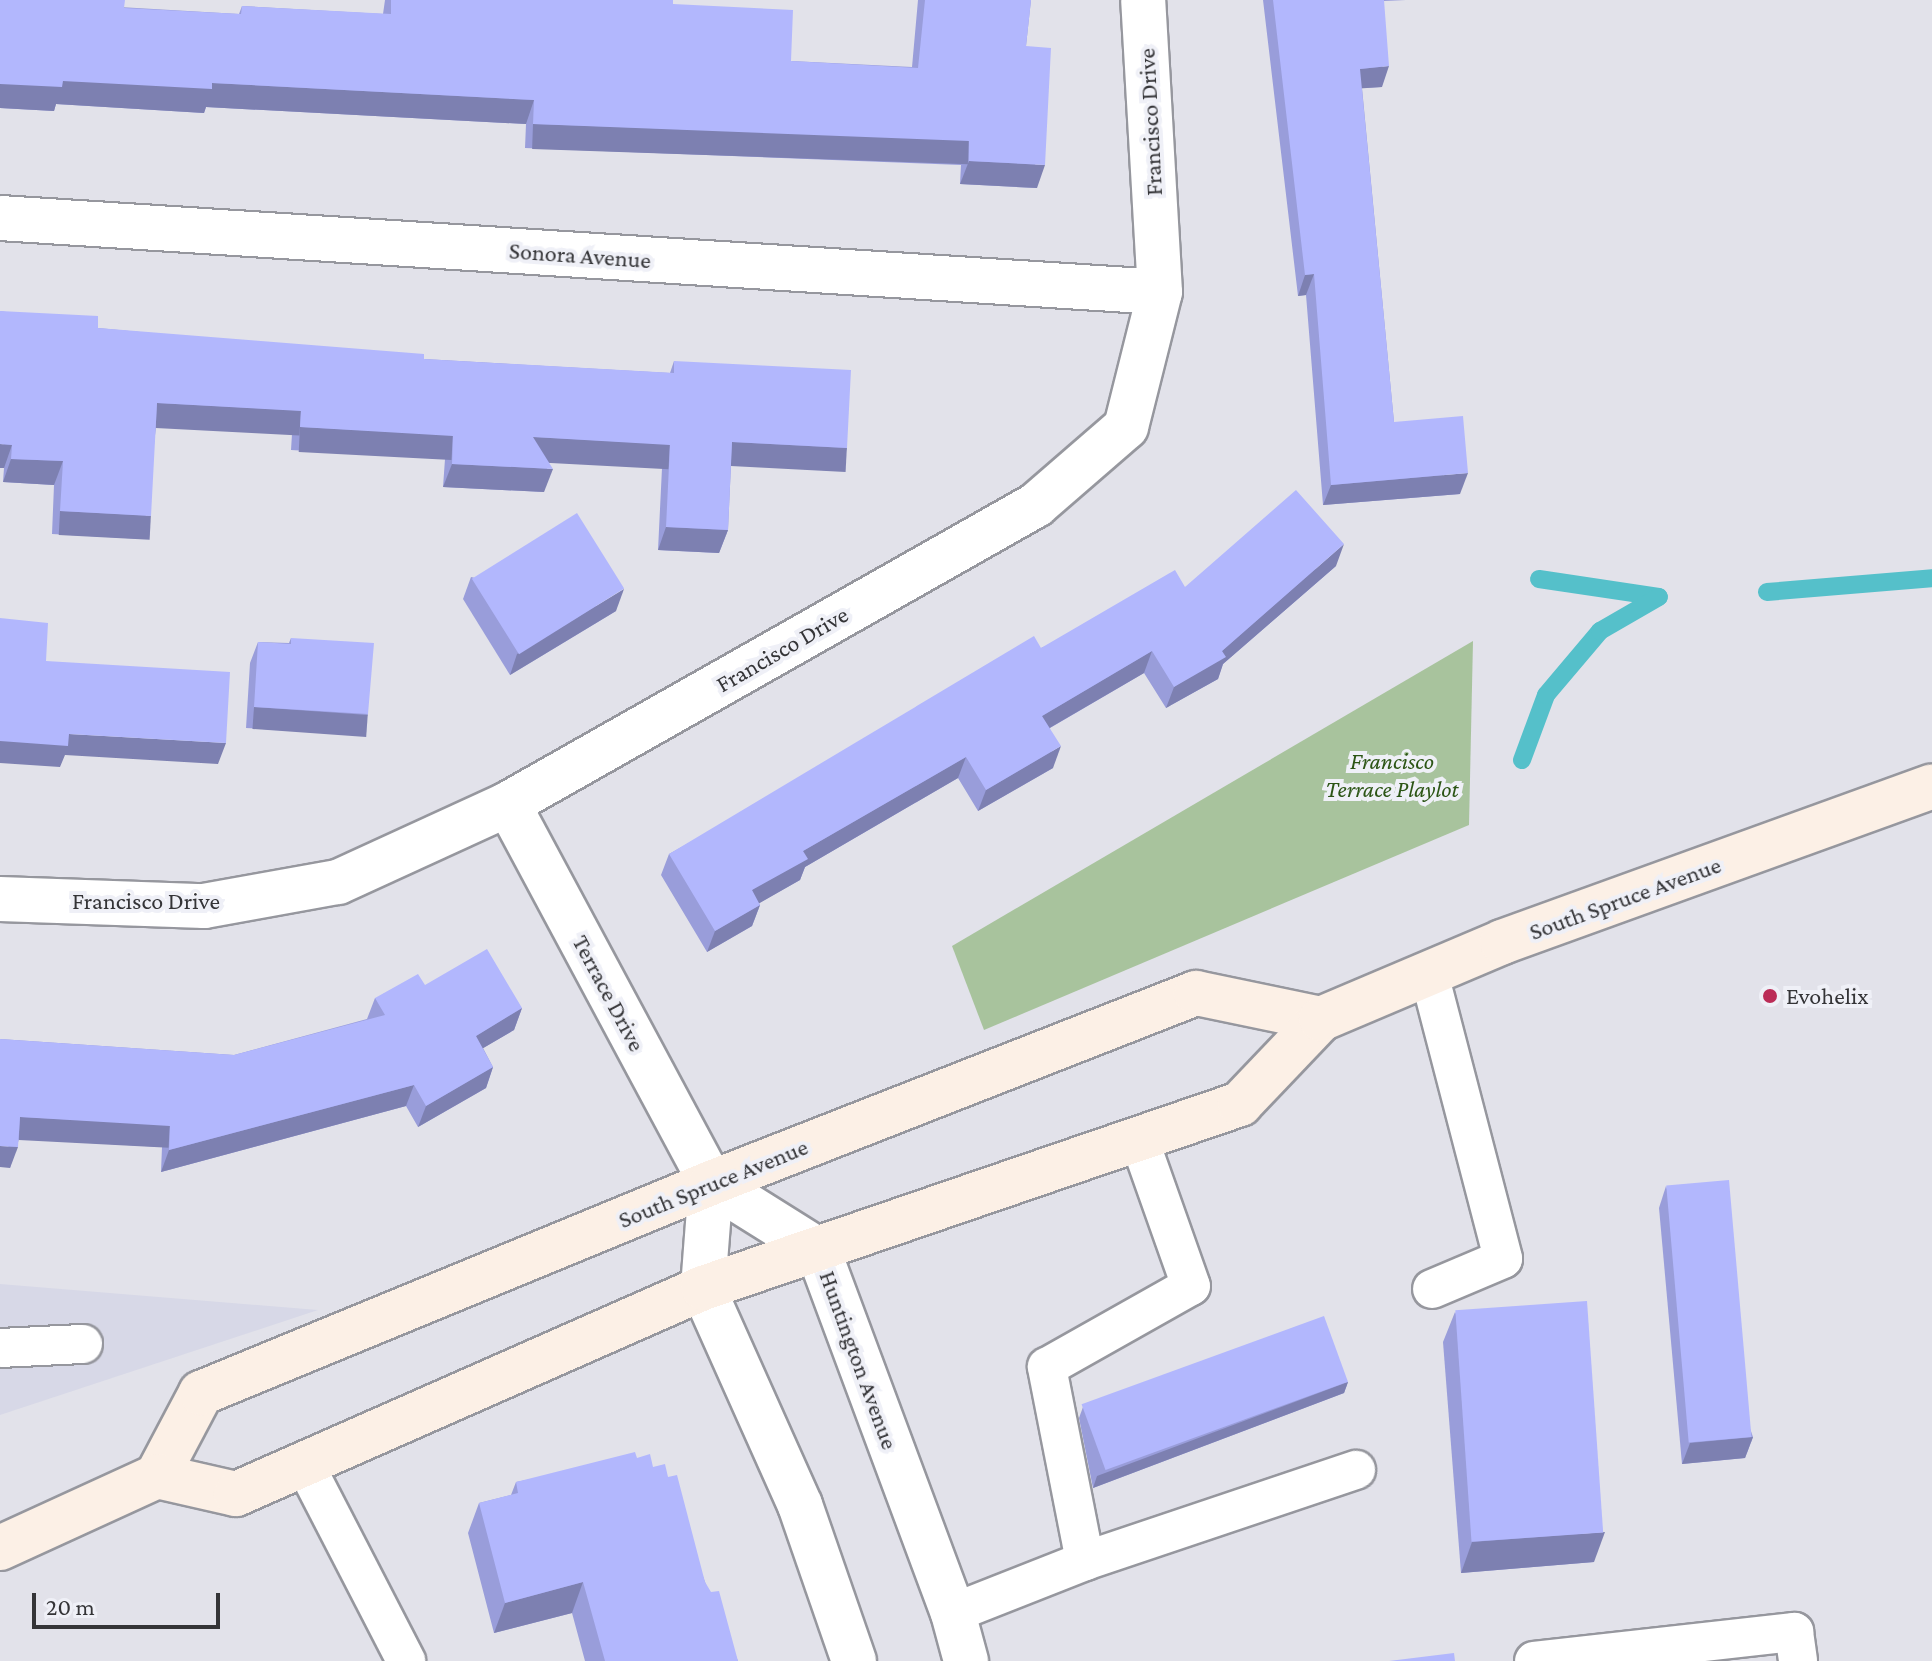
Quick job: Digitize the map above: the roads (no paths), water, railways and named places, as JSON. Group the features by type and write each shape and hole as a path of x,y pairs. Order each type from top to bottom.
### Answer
{"main road":[{"name":"South Spruce Avenue","path":"1321,1019 1196,993 711,1183 201,1393 157,1476 236,1494 703,1288 1240,1104 1321,1019 1429,974 1932,786"},
{"path":"0,1548 157,1476"}],"street":[{"name":"Francisco Drive","path":"0,899 204,906 338,882 508,804 1036,505 1126,427 1160,292 1143,0"},
{"name":"Sonora Avenue","path":"0,218 1160,292"},
{"name":"Terrace Drive","path":"508,804 711,1183"},
{"name":"Huntington Avenue","path":"711,1183 818,1250 953,1613 966,1661"},
{"path":"711,1183 703,1288 800,1505 854,1661"}],"lane":[{"path":"1429,974 1503,1259 1432,1289"},
{"path":"1085,1561 1047,1367 1191,1286 1139,1139"},
{"path":"0,1348 83,1344"},
{"path":"304,1463 406,1661"},
{"path":"953,1613 1085,1561 1356,1470"},
{"path":"1534,1661 1794,1632 1798,1661"}],"waterway":[{"path":"1767,592 1932,578"},
{"path":"1539,579 1659,597"},
{"path":"1522,760 1546,695 1600,631 1659,597"}],"place":[{"name":"Evohelix","path":"1770,996"}],"park label":[{"name":"Francisco Terrace Playlot","path":"1392,775"}]}
